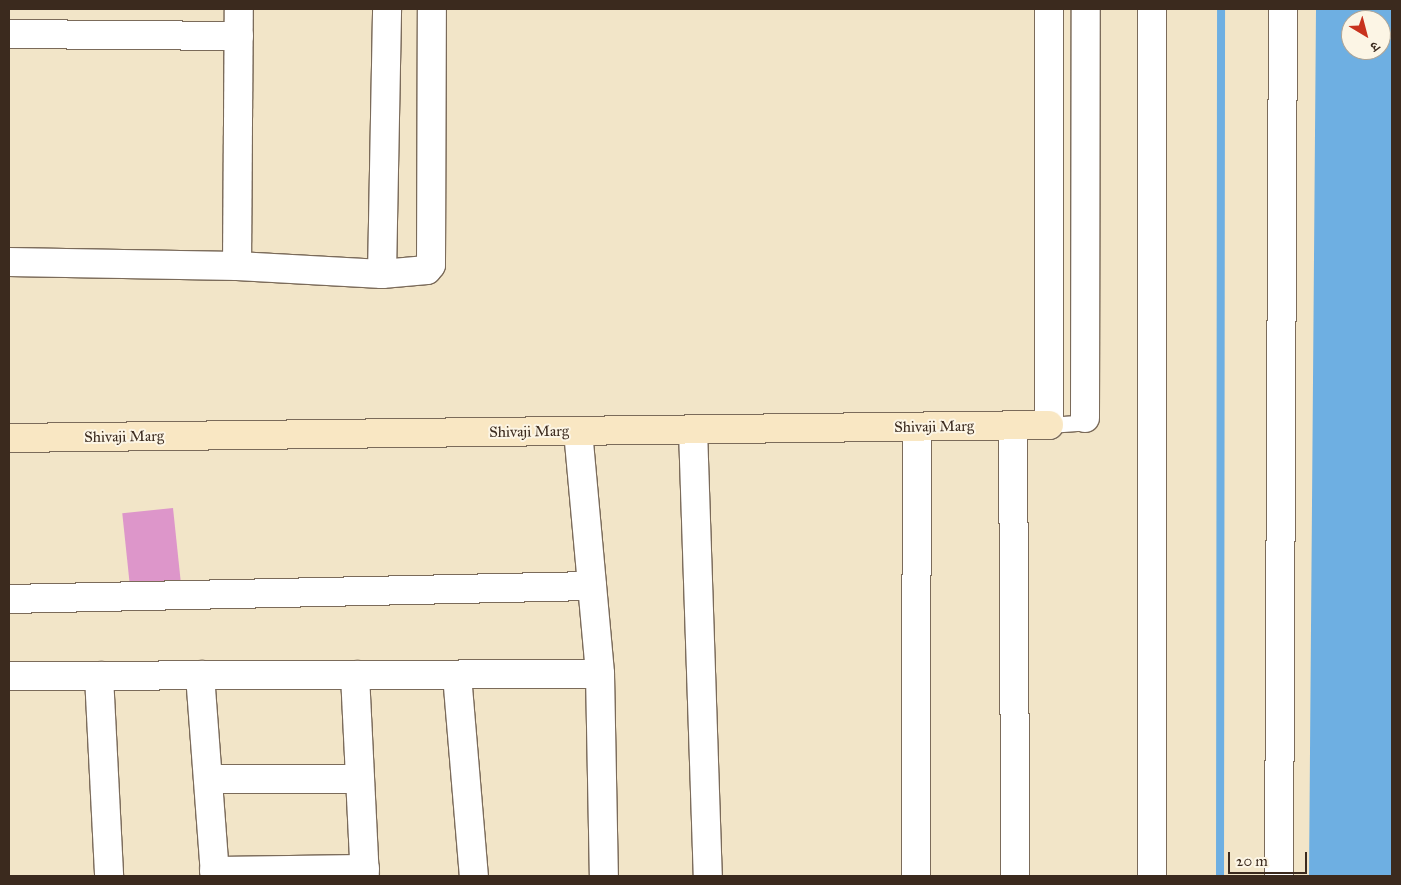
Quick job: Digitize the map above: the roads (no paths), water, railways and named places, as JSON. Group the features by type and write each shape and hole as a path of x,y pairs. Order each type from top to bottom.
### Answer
{"main road":[{"name":"Shivaji Marg","path":"9,438 1049,425"}],"street":[{"path":"237,266 240,9"},
{"path":"382,274 387,9"},
{"path":"9,262 237,266 382,274 427,270 432,265 432,9"},
{"path":"1049,9 1049,425"},
{"name":"Shivaji Marg","path":"1085,418 1086,9"},
{"path":"1152,9 1152,876"},
{"path":"1280,876 1283,9"},
{"path":"9,34 239,36"},
{"path":"1013,426 1015,876"},
{"path":"916,876 917,427"},
{"path":"693,430 708,876"},
{"path":"578,431 600,674 604,876"},
{"path":"9,599 592,586"},
{"path":"9,676 600,674"},
{"path":"200,675 215,874 365,872 355,675"},
{"path":"457,675 474,876"},
{"path":"99,676 109,876"},
{"path":"209,780 359,779"}],"lane":[{"name":"Shivaji Marg","path":"1049,425 1080,423 1085,418"}],"water":[{"path":"1316,9 1392,9 1392,876 1309,876"}],"waterway":[{"path":"1220,876 1221,9"}]}
